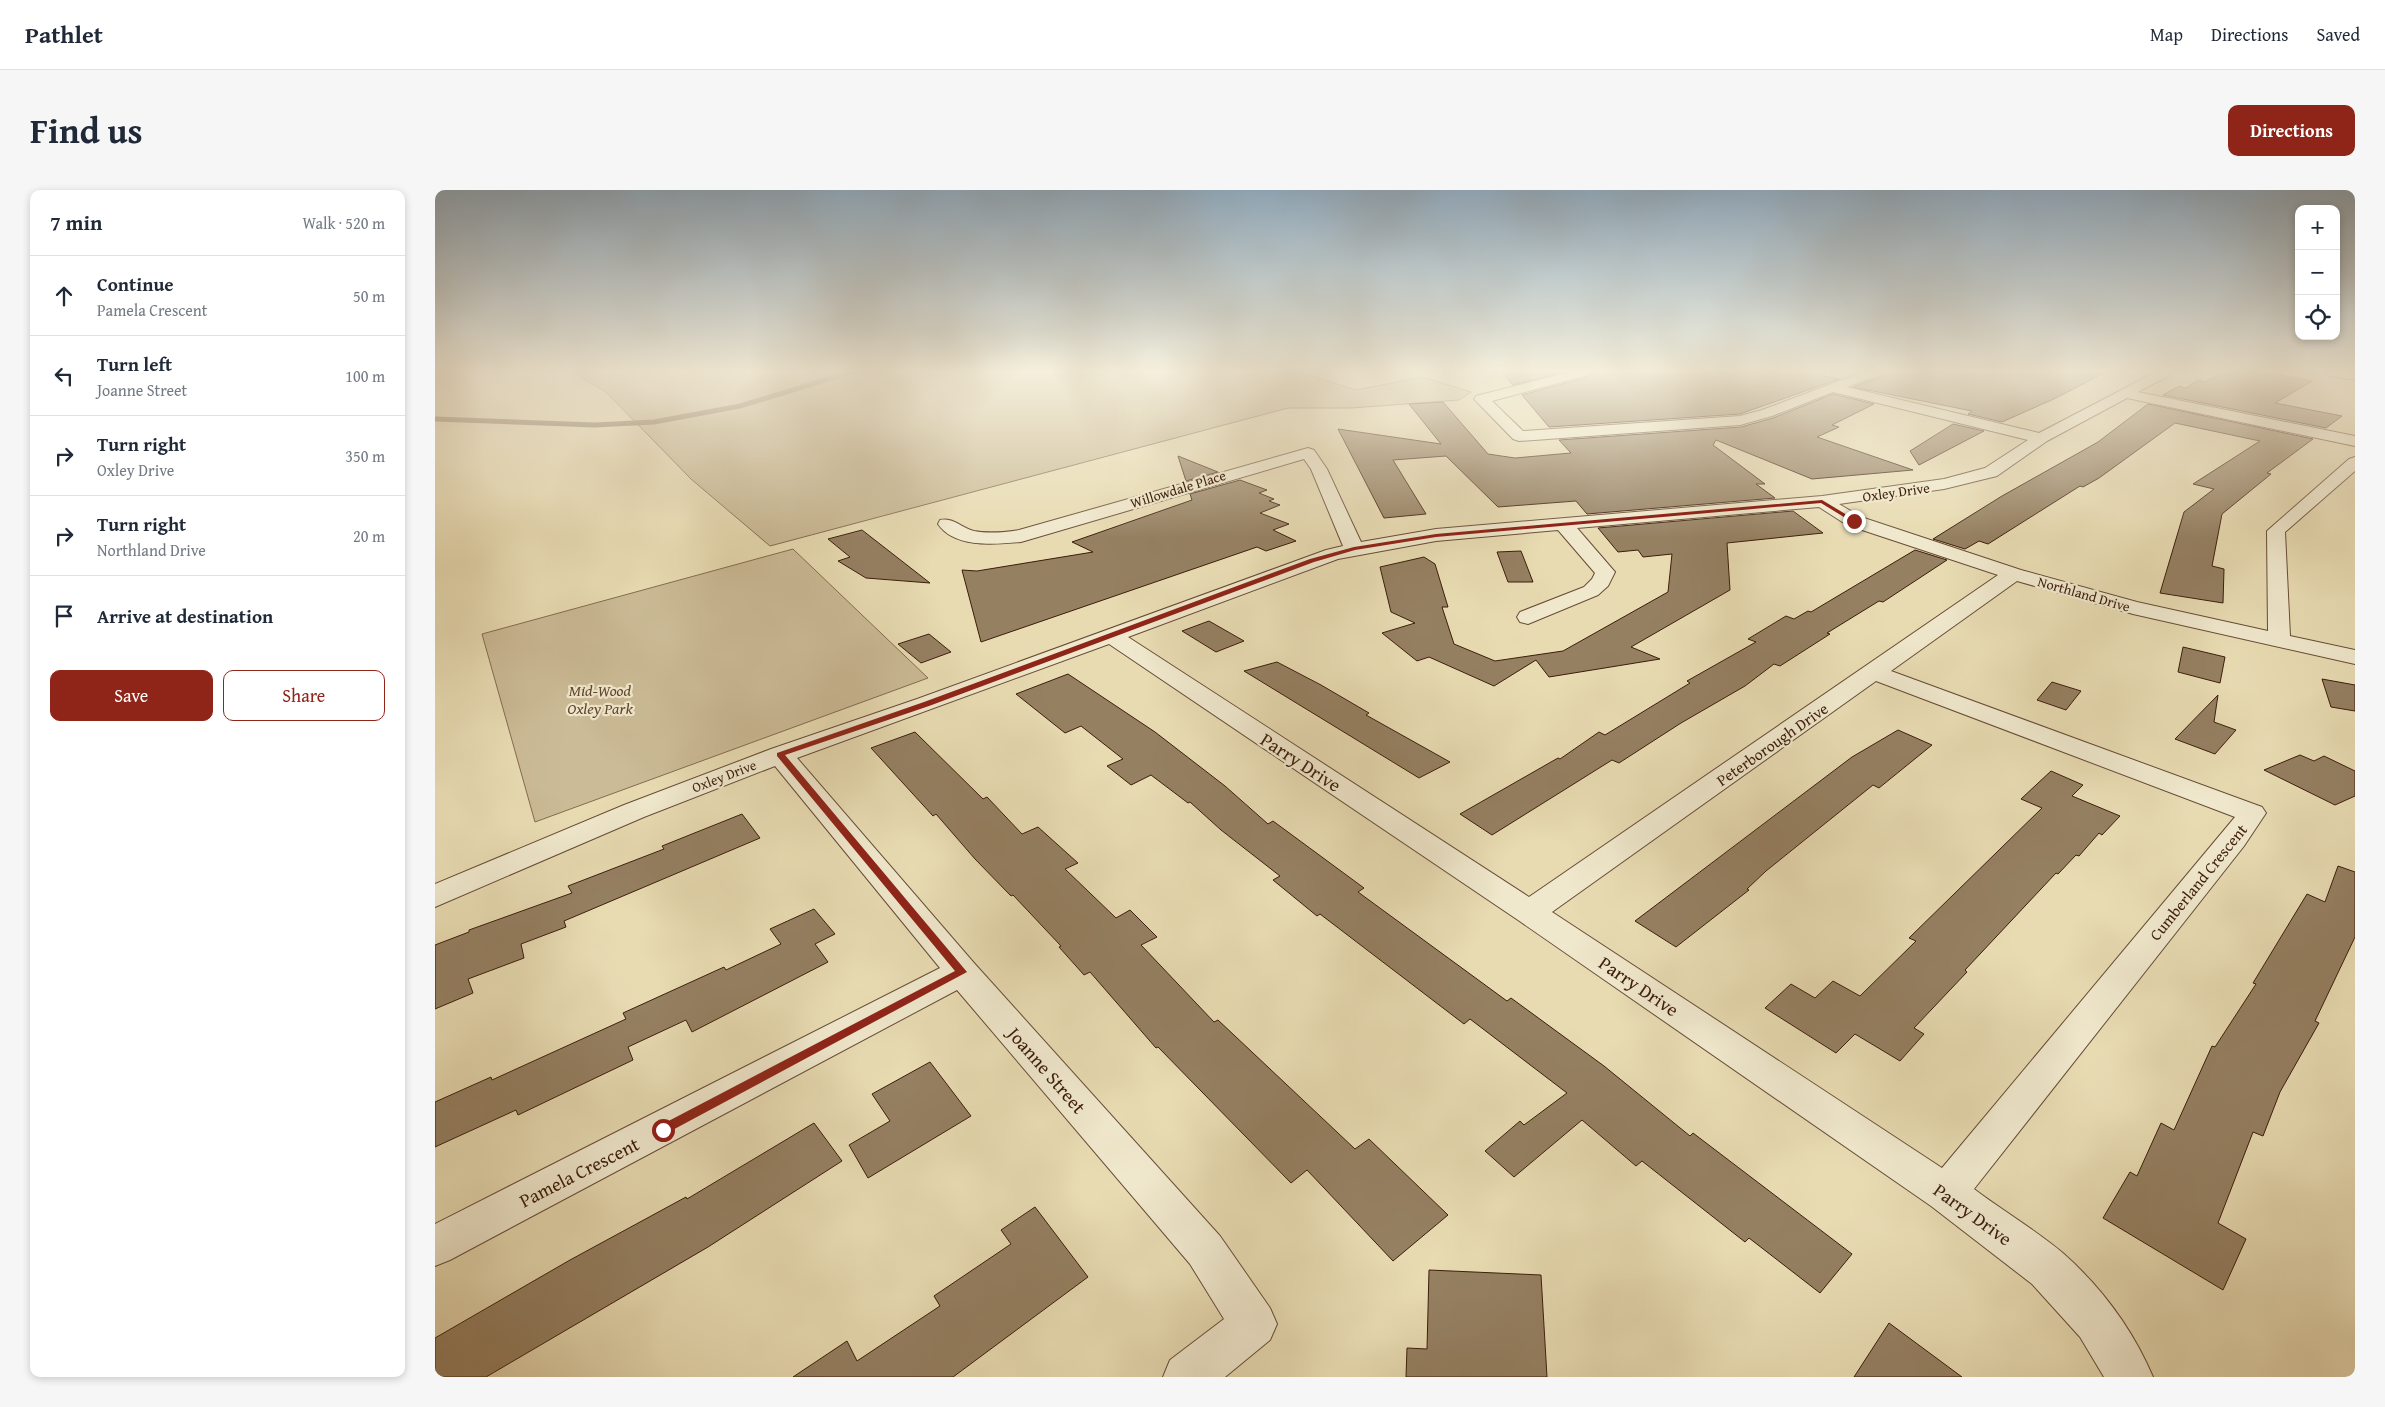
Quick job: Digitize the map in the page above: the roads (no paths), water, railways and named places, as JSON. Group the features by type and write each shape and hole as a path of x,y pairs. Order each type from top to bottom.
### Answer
{"street":[{"path":"1510,427 1519,436 1638,427"},
{"path":"1997,427 2041,438"},
{"name":"Oxley Drive","path":"435,896 634,811 780,754 926,704 1312,560 1354,549 1436,535 1822,502 1944,484 1991,472 2041,438 2061,427"},
{"path":"2290,427 2355,441"},
{"name":"Willowdale Place","path":"947,524 959,533 970,537 986,539 1021,536 1308,453 1319,469 1354,549"},
{"path":"2279,640 2276,531 2355,462"},
{"name":"Northland Drive","path":"1822,502 1854,521 1867,526 2014,574 2133,608 2355,657"},
{"path":"1528,617 1591,591 1601,582 1605,572 1563,524"},
{"name":"Peterborough Drive","path":"1529,912 1875,673 2014,574"},
{"name":"Parry Drive","path":"1110,635 1529,912 1946,1193 2048,1269 2096,1321 2125,1366 2129,1377"},
{"name":"Cumberland Crescent","path":"1875,673 2252,813 2234,839 1946,1193"},
{"name":"Joanne Street","path":"780,754 962,972 1205,1250 1254,1324 1187,1377"},
{"name":"Pamela Crescent","path":"435,1246 962,972"}],"park label":[{"name":"Mid-Wood Oxley Park","path":"600,699"}]}
